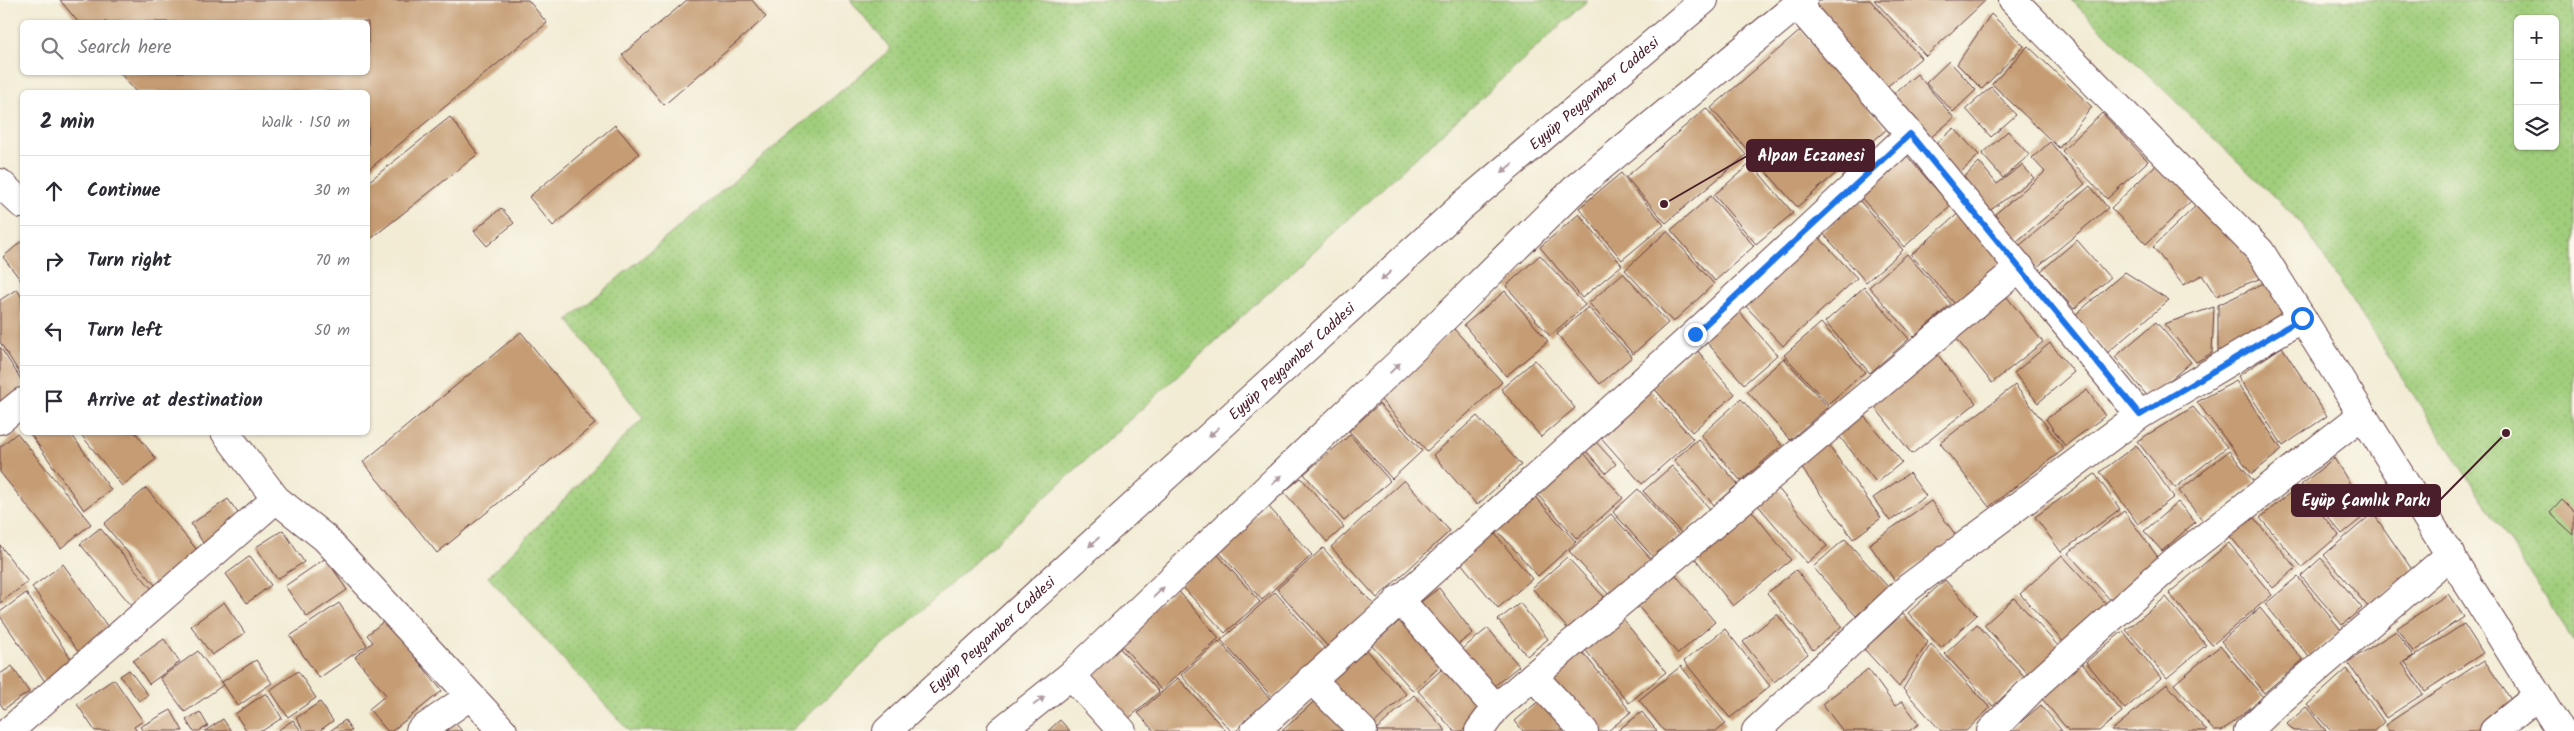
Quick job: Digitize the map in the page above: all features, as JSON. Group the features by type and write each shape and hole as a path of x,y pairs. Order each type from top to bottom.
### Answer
{"street":[{"name":"Eyyüp Peygamber Caddesi","path":"887,731 1463,205 1704,0"},
{"path":"2013,0 2260,251 2560,731"},
{"path":"1000,731 1071,675 1404,358 1579,185 1800,2 2140,415"},
{"path":"1255,731 1398,599 1695,334 1910,134"},
{"path":"0,183 20,202"},
{"path":"1479,731 1496,708 1533,676 2020,267"},
{"path":"1756,731 1908,588 2140,415 2302,318"},
{"path":"0,420 20,404"},
{"path":"1991,731 2039,682 2176,560 2362,415"},
{"path":"227,435 276,499 325,538 503,731"},
{"path":"9,731 276,499"},
{"path":"2248,731 2277,703 2451,554"},
{"path":"1398,599 1496,708"},
{"path":"1071,675 1122,731"},
{"path":"1533,676 1584,731"},
{"path":"1311,680 1363,731"},
{"path":"420,731 470,696"},
{"path":"2494,731 2537,696"}],"green space":[{"path":"850,0 1588,0 790,731 629,731 488,577 643,418 568,320 891,49"},
{"path":"2071,0 2574,0 2574,641 2302,224"}],"building":[{"path":"60,0 528,0 547,23 370,168 370,90 134,90 122,75 370,75 370,20 76,20"},
{"path":"687,0 752,0 766,17 664,105 622,55"},
{"path":"1819,0 1870,0 1921,58 1883,90 1811,7"},
{"path":"1874,0 1986,0 1926,56"},
{"path":"1991,14 2024,46 1982,89 1957,64"},
{"path":"1801,30 1887,129 1797,207 1711,108"},
{"path":"2028,46 2092,107 2059,148 1992,84"},
{"path":"1949,61 1976,90 1953,112 1926,83"},
{"path":"1917,74 1954,118 1923,144 1886,100"},
{"path":"1991,87 2016,115 1991,137 1966,109"},
{"path":"1706,108 1746,155 1666,223 1626,177"},
{"path":"2102,113 2148,161 2107,199 2062,151"},
{"path":"450,117 478,154 370,239 370,180"},
{"path":"615,125 639,154 553,226 529,197"},
{"path":"1954,128 1979,155 1957,176 1931,149"},
{"path":"2008,131 2029,155 2003,178 1982,154"},
{"path":"2050,142 2085,184 2016,242 1994,215 2045,172 2032,158"},
{"path":"1905,154 1951,206 1904,247 1859,195"},
{"path":"2160,161 2195,197 2146,244 2111,208"},
{"path":"1979,162 1997,184 2022,165 2034,178 1988,212 1959,183"},
{"path":"1751,163 1793,213 1756,244 1714,195"},
{"path":"1621,173 1664,225 1622,260 1579,208"},
{"path":"2090,186 2108,208 2036,268 2018,247"},
{"path":"1711,196 1754,246 1715,281 1671,230"},
{"path":"1859,200 1903,250 1866,282 1822,232"},
{"path":"2202,200 2264,277 2216,296 2202,275 2183,285 2153,247"},
{"path":"501,208 514,223 487,246 474,231"},
{"path":"1962,210 2007,262 1957,306 1911,255"},
{"path":"1579,214 1622,265 1582,298 1540,247"},
{"path":"1667,231 1714,284 1673,322 1625,270"},
{"path":"1815,233 1857,278 1783,346 1741,301"},
{"path":"2077,240 2110,278 2074,309 2041,271"},
{"path":"20,243 20,279 3,257"},
{"path":"1907,254 1951,304 1914,337 1869,287"},
{"path":"1540,255 1585,305 1550,336 1506,286"},
{"path":"2125,272 2169,300 2107,353 2075,315"},
{"path":"1623,273 1668,323 1633,354 1589,303"},
{"path":"2266,282 2289,318 2218,352 2218,305"},
{"path":"1864,287 1909,339 1870,373 1825,322"},
{"path":"17,289 20,294 20,374 0,342 0,300"},
{"path":"1505,291 1548,341 1506,376 1464,325"},
{"path":"2002,291 2043,342 1992,383 1951,332"},
{"path":"1588,307 1632,357 1600,384 1557,334"},
{"path":"2214,307 2212,353 2196,362 2164,324"},
{"path":"1736,308 1777,355 1744,384 1703,338"},
{"path":"2156,322 2191,362 2149,398 2115,357"},
{"path":"1821,323 1865,372 1828,404 1784,355"},
{"path":"1454,329 1502,382 1427,451 1379,398"},
{"path":"521,332 595,424 437,553 363,462"},
{"path":"2050,343 2074,372 2038,403 2014,373"},
{"path":"0,347 20,378 20,393 0,407"},
{"path":"2282,347 2327,416 2283,446 2238,376"},
{"path":"1695,348 1735,394 1692,432 1652,386"},
{"path":"1934,350 1976,403 1912,454 1870,401"},
{"path":"1784,358 1828,407 1790,440 1747,391"},
{"path":"1535,360 1575,408 1541,437 1501,389"},
{"path":"2236,381 2282,450 2252,474 2197,402"},
{"path":"2015,385 2064,449 1989,507 1940,443"},
{"path":"1647,388 1693,439 1642,484 1597,433"},
{"path":"2087,390 2105,416 2065,446 2046,419"},
{"path":"1741,399 1782,445 1741,481 1701,435"},
{"path":"1379,404 1422,451 1392,479 1349,431"},
{"path":"2193,407 2227,447 2175,488 2137,441"},
{"path":"1859,410 1902,462 1877,483 1835,431"},
{"path":"1477,416 1521,465 1477,505 1433,455"},
{"path":"17,433 91,524 61,548 0,472 0,447"},
{"path":"31,435 72,435 111,490 84,510"},
{"path":"81,435 137,435 156,459 122,486"},
{"path":"1350,435 1390,481 1344,521 1304,474"},
{"path":"1698,439 1738,484 1714,505 1674,460"},
{"path":"1596,442 1616,464 1606,473 1586,451"},
{"path":"1826,442 1881,518 1853,539 1798,463"},
{"path":"2136,445 2174,497 2138,524 2100,472"},
{"path":"2229,451 2254,482 2204,522 2179,491"},
{"path":"1583,452 1623,498 1577,539 1536,493"},
{"path":"2334,458 2368,513 2342,534 2301,485"},
{"path":"1672,466 1710,509 1682,534 1643,491"},
{"path":"1909,473 1926,496 1890,521 1873,498"},
{"path":"2095,474 2120,509 2061,552 2035,517"},
{"path":"1301,478 1344,527 1327,542 1284,492"},
{"path":"1404,480 1450,531 1377,598 1331,547"},
{"path":"1776,486 1827,546 1807,563 1756,503"},
{"path":"2298,486 2339,535 2302,567 2260,518"},
{"path":"146,488 202,556 160,591 104,524"},
{"path":"1638,489 1679,535 1654,558 1613,512"},
{"path":"1535,497 1576,542 1538,576 1497,530"},
{"path":"228,499 245,523 207,549 191,524"},
{"path":"2562,500 2574,512 2574,535 2550,513"},
{"path":"1931,501 1957,537 1895,581 1869,544"},
{"path":"2178,502 2195,522 2162,551 2144,531"},
{"path":"1268,506 1312,555 1262,600 1218,551"},
{"path":"1748,506 1791,560 1733,606 1690,552"},
{"path":"2124,511 2160,560 2112,602 2068,553"},
{"path":"2373,513 2413,571 2369,608 2324,555"},
{"path":"1611,514 1651,559 1610,596 1569,551"},
{"path":"2253,517 2296,568 2273,588 2230,536"},
{"path":"100,528 157,595 137,612 80,544"},
{"path":"1491,529 1532,579 1498,608 1456,557"},
{"path":"283,530 304,562 277,579 256,547"},
{"path":"1845,539 1889,588 1856,616 1813,567"},
{"path":"2229,543 2272,595 2212,645 2169,593"},
{"path":"0,545 28,582 0,603"},
{"path":"1323,548 1375,606 1329,648 1277,589"},
{"path":"1216,553 1260,602 1225,633 1180,584"},
{"path":"2062,555 2110,608 2067,646 2020,594"},
{"path":"250,556 271,585 247,603 226,574"},
{"path":"1567,557 1604,597 1568,629 1532,588"},
{"path":"326,558 347,590 307,617 285,586"},
{"path":"2321,558 2362,608 2342,625 2301,576"},
{"path":"63,564 110,630 79,653 32,587"},
{"path":"1670,568 1715,622 1678,654 1632,599"},
{"path":"1796,570 1842,626 1813,650 1767,593"},
{"path":"2298,577 2341,630 2309,657 2265,604"},
{"path":"1945,580 1977,615 1941,648 1908,613"},
{"path":"1176,588 1219,638 1161,690 1117,640"},
{"path":"1439,588 1473,633 1452,649 1417,605"},
{"path":"1275,592 1326,650 1273,698 1221,640"},
{"path":"26,593 74,663 46,683 0,616 0,612"},
{"path":"2448,594 2464,617 2413,652 2397,628"},
{"path":"2166,597 2206,645 2167,678 2126,630"},
{"path":"2014,598 2062,650 2032,678 1984,625"},
{"path":"224,602 245,633 212,655 191,626"},
{"path":"339,603 367,645 319,678 290,636"},
{"path":"1520,603 1548,639 1527,656 1498,620"},
{"path":"2260,608 2303,660 2264,693 2221,641"},
{"path":"1407,614 1448,659 1413,691 1372,645"},
{"path":"1777,614 1808,654 1774,682 1743,642"},
{"path":"1903,614 1928,642 1899,687 1864,649"},
{"path":"1620,616 1666,672 1629,703 1583,647"},
{"path":"385,620 442,691 392,731 387,731 369,709 386,695 355,657 373,642 367,635"},
{"path":"1977,624 2025,677 1993,706 1945,654"},
{"path":"2464,624 2483,653 2425,691 2405,662"},
{"path":"1488,628 1519,666 1487,692 1456,654"},
{"path":"1725,629 1770,686 1730,718 1684,661"},
{"path":"2123,631 2161,678 2125,709 2086,662"},
{"path":"2396,631 2413,656 2402,663 2423,694 2386,718 2348,662"},
{"path":"164,639 180,662 149,684 133,661"},
{"path":"1219,641 1271,700 1236,731 1231,731 1181,675"},
{"path":"1115,643 1159,692 1127,720 1083,671"},
{"path":"1931,644 1990,708 1966,731 1941,731 1903,689"},
{"path":"2220,646 2263,697 2222,731 2214,731 2174,684"},
{"path":"1365,648 1406,694 1369,728 1327,682"},
{"path":"1579,648 1631,712 1608,731 1591,731 1546,675"},
{"path":"198,651 223,685 185,712 160,678"},
{"path":"256,660 272,683 238,706 222,682"},
{"path":"2079,660 2122,712 2099,731 2069,731 2038,694"},
{"path":"2484,660 2516,707 2480,731 2389,731 2385,725"},
{"path":"1451,661 1491,704 1462,731 1454,731 1418,691"},
{"path":"12,666 29,692 4,709 0,703 0,674"},
{"path":"1681,666 1726,724 1717,731 1664,731 1639,700"},
{"path":"1868,669 1895,706 1902,701 1919,724 1909,731 1843,731 1822,704"},
{"path":"2347,669 2384,722 2374,731 2331,731 2307,705"},
{"path":"129,670 148,695 139,701 120,676"},
{"path":"298,671 316,698 288,717 270,690"},
{"path":"1178,678 1226,731 1154,731 1138,713"},
{"path":"114,679 143,721 134,727 137,731 95,731 77,704"},
{"path":"2167,684 2207,731 2111,731"},
{"path":"266,693 282,718 262,731 247,731 235,714"},
{"path":"1323,693 1357,731 1282,731"},
{"path":"1548,693 1580,731 1523,731 1515,721"},
{"path":"1414,695 1446,731 1375,731"},
{"path":"320,702 333,721 319,731 304,731 296,718"},
{"path":"2041,705 2062,731 2011,730"},
{"path":"2306,707 2326,731 2294,731 2287,724"},
{"path":"171,710 183,731 143,731 140,727"},
{"path":"200,712 208,726 199,731 193,731 186,720"},
{"path":"1642,712 1657,731 1617,731"},
{"path":"223,719 231,731 205,731"},
{"path":"293,720 301,731 277,731"},
{"path":"345,720 352,731 330,731"},
{"path":"1060,720 1070,731 1048,731"},
{"path":"455,723 462,731 445,731"}],"place":[{"name":"Alpan Eczanesi","path":"1664,204"},
{"name":"Eyüp Çamlık Parkı","path":"2506,433"}],"route":[{"path":"1695,334 1910,134 2140,415 2302,318"}]}
